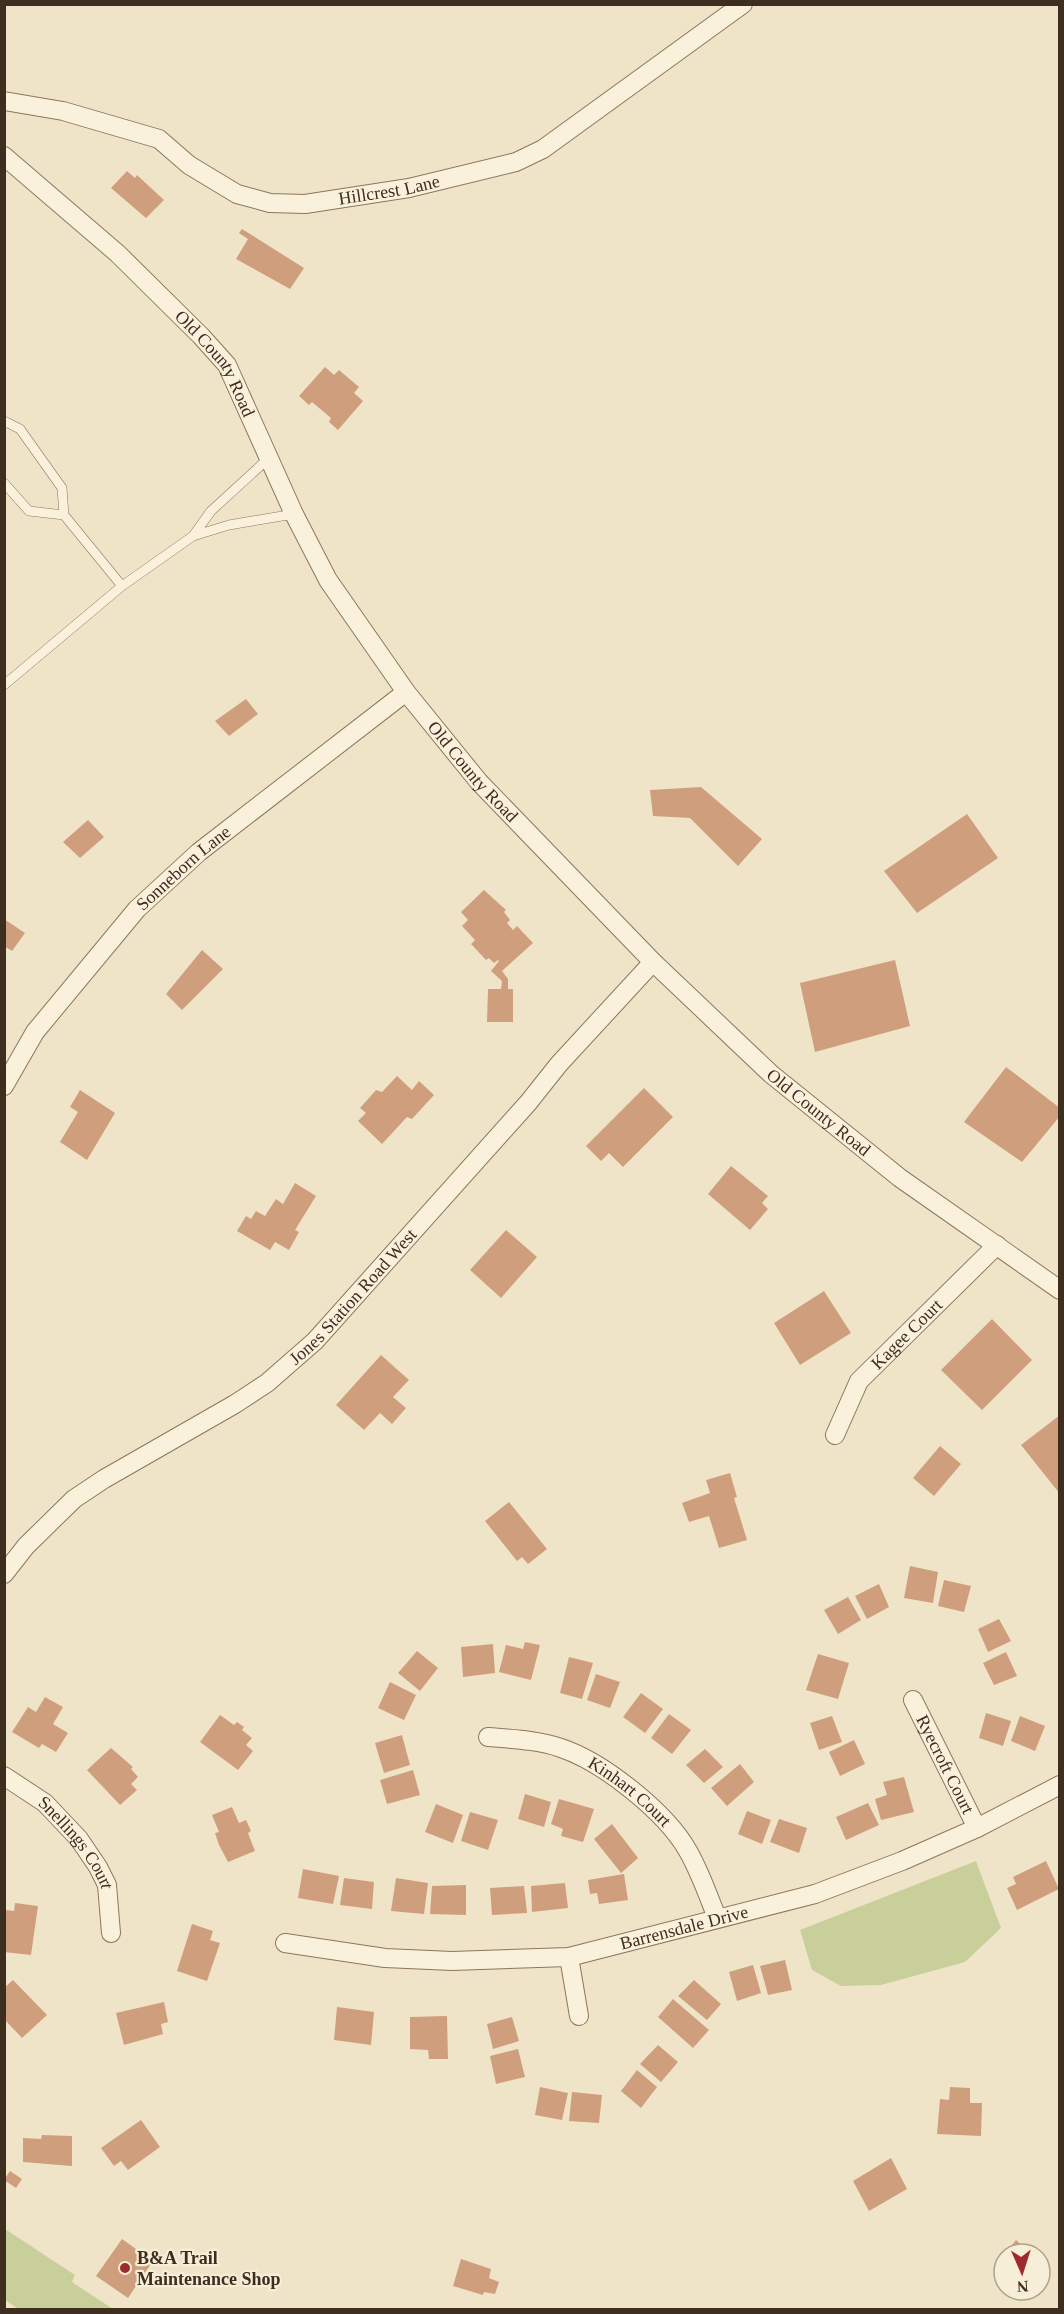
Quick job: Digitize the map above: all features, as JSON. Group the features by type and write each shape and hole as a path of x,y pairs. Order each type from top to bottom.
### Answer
{"street":[{"name":"Hillcrest Lane","path":"4,101 63,111 159,139 189,165 237,194 270,203 305,204 409,188 516,162 543,149 743,4"},
{"name":"Old County Road","path":"4,156 117,254 227,365 294,513 328,580 406,692 479,782 653,962 771,1074 900,1178 1059,1290"},
{"name":"Sonneborn Lane","path":"4,1086 35,1032 136,909 199,852 406,692"},
{"name":"Jones Station Road West","path":"4,1574 26,1546 74,1499 267,1383 315,1341 528,1103 559,1064 653,962"},
{"name":"Kagee Court","path":"835,1435 859,1381 997,1245"},
{"name":"Ryecroft Court","path":"913,1700 977,1828"},
{"name":"Kinhart Court","path":"488,1737 560,1748 591,1761 618,1778 664,1822 687,1848 717,1918"},
{"name":"Snellings Court","path":"4,1776 45,1803 79,1839 107,1885 111,1933"},
{"name":"Barrensdale Drive","path":"285,1943 385,1958 452,1961 569,1957 815,1894 902,1861 977,1828 1059,1785"},
{"path":"569,1957 579,2016"}],"lane":[{"path":"4,421 20,429 63,488 64,515 122,586"},
{"path":"193,536 211,511 270,457"},
{"path":"4,483 29,511 64,515"},
{"path":"4,685 122,586 193,536 229,525 294,513"}],"green space":[{"path":"976,1861 1001,1928 965,1962 881,1985 841,1986 812,1970 800,1930"},
{"path":"5,2229 75,2275 72,2282 113,2309 18,2309 5,2300"}],"building":[{"path":"127,171 135,178 137,175 164,200 146,218 111,188"},
{"path":"242,229 304,268 290,289 236,259 248,239 239,233"},
{"path":"325,367 334,375 339,370 359,387 354,393 363,401 338,430 329,422 331,418 312,402 309,405 299,396"},
{"path":"246,699 258,714 229,736 215,721"},
{"path":"701,787 762,839 738,866 690,818 653,816 650,790"},
{"path":"967,814 998,858 917,913 884,871"},
{"path":"88,820 104,837 80,858 63,842"},
{"path":"484,890 506,910 504,912 510,920 507,923 513,930 517,926 533,943 502,971 508,979 508,989 513,989 513,1022 487,1022 488,989 501,989 502,981 491,971 499,961 494,963 489,958 486,960 471,944 475,940 462,926 468,920 461,912"},
{"path":"4,919 25,933 12,951 4,946"},
{"path":"202,950 223,969 182,1010 166,994"},
{"path":"895,960 910,1026 815,1052 800,983"},
{"path":"1006,1067 1060,1108 1060,1116 1022,1162 964,1122"},
{"path":"397,1076 412,1090 419,1081 434,1095 412,1119 407,1117 382,1144 358,1121 366,1113 360,1108 376,1090 382,1092"},
{"path":"644,1088 673,1117 623,1167 609,1153 601,1161 586,1146"},
{"path":"80,1090 115,1113 87,1160 60,1142 78,1112 70,1107"},
{"path":"731,1166 768,1196 762,1203 768,1209 750,1230 708,1194"},
{"path":"295,1183 316,1196 295,1230 299,1232 289,1250 275,1242 270,1250 237,1231 246,1216 251,1219 256,1211 265,1216 276,1199 283,1204"},
{"path":"506,1230 537,1257 501,1298 470,1270"},
{"path":"824,1291 851,1333 800,1365 774,1323"},
{"path":"992,1319 1032,1360 982,1410 941,1370"},
{"path":"381,1355 409,1380 393,1397 406,1408 392,1424 380,1413 364,1430 336,1405"},
{"path":"1060,1415 1060,1494 1021,1445"},
{"path":"940,1446 961,1464 934,1496 913,1478"},
{"path":"730,1473 737,1497 734,1498 747,1540 719,1548 709,1516 689,1522 682,1503 710,1493 706,1480"},
{"path":"509,1502 547,1549 528,1564 522,1557 517,1561 485,1521"},
{"path":"910,1566 938,1572 933,1603 904,1598"},
{"path":"944,1580 971,1586 964,1612 938,1606"},
{"path":"879,1584 889,1607 867,1619 855,1596"},
{"path":"848,1597 861,1620 838,1634 824,1610"},
{"path":"999,1619 1011,1641 988,1652 978,1629"},
{"path":"525,1642 540,1645 531,1680 499,1672 506,1645 523,1649"},
{"path":"493,1644 495,1673 463,1677 461,1647"},
{"path":"417,1651 438,1668 420,1691 398,1673"},
{"path":"1006,1652 1017,1676 994,1685 983,1663"},
{"path":"818,1654 849,1663 838,1699 806,1690"},
{"path":"569,1657 593,1663 582,1699 560,1693"},
{"path":"596,1674 620,1682 610,1708 587,1700"},
{"path":"390,1682 416,1695 404,1720 378,1708"},
{"path":"641,1693 663,1709 645,1733 623,1717"},
{"path":"45,1697 63,1707 53,1724 68,1733 56,1752 42,1744 39,1748 12,1732 28,1707 36,1712"},
{"path":"986,1713 1011,1721 1003,1746 979,1738"},
{"path":"669,1714 691,1730 672,1754 651,1738"},
{"path":"220,1715 234,1725 237,1722 244,1727 242,1730 252,1738 246,1745 253,1751 238,1770 200,1742"},
{"path":"832,1716 842,1742 819,1750 810,1723"},
{"path":"1020,1716 1045,1726 1035,1751 1011,1741"},
{"path":"402,1735 410,1765 384,1773 375,1743"},
{"path":"854,1740 865,1764 840,1776 829,1752"},
{"path":"111,1748 133,1767 131,1769 138,1777 131,1784 137,1790 120,1805 87,1770"},
{"path":"705,1749 723,1767 704,1783 686,1765"},
{"path":"740,1764 754,1782 727,1806 711,1788"},
{"path":"413,1770 420,1795 387,1804 380,1780"},
{"path":"904,1777 914,1812 881,1820 875,1799 887,1795 883,1782"},
{"path":"525,1794 551,1802 544,1827 518,1819"},
{"path":"559,1799 594,1809 583,1842 561,1836 563,1829 551,1824"},
{"path":"868,1803 879,1825 846,1840 836,1817"},
{"path":"436,1804 463,1815 453,1843 425,1832"},
{"path":"232,1807 239,1823 246,1820 255,1851 228,1862 219,1845 215,1833 219,1832 212,1815"},
{"path":"747,1811 771,1820 762,1844 738,1834"},
{"path":"470,1812 498,1820 488,1850 461,1841"},
{"path":"779,1819 807,1828 799,1853 770,1842"},
{"path":"612,1824 638,1858 621,1873 594,1839"},
{"path":"1046,1861 1059,1889 1017,1910 1007,1888 1016,1884 1013,1877"},
{"path":"303,1869 339,1876 333,1904 298,1898"},
{"path":"624,1874 628,1900 599,1904 597,1893 590,1894 588,1880"},
{"path":"344,1878 374,1882 372,1909 340,1905"},
{"path":"396,1878 428,1883 424,1914 391,1911"},
{"path":"565,1883 568,1908 532,1912 531,1886"},
{"path":"466,1885 466,1915 430,1914 432,1886"},
{"path":"524,1886 527,1913 492,1915 490,1888"},
{"path":"15,1903 38,1906 31,1955 4,1952 6,1910 14,1911"},
{"path":"192,1924 213,1931 210,1940 220,1943 207,1981 177,1971"},
{"path":"785,1960 792,1990 768,1995 760,1966"},
{"path":"753,1965 761,1993 737,2001 729,1972"},
{"path":"13,1980 47,2015 22,2038 4,2019 4,1988"},
{"path":"694,1980 721,2004 707,2020 678,1996"},
{"path":"673,1999 709,2030 693,2048 658,2017"},
{"path":"164,2002 168,2022 161,2024 163,2034 124,2045 116,2013"},
{"path":"337,2007 374,2012 371,2045 334,2040"},
{"path":"447,2016 448,2059 429,2059 428,2050 410,2049 410,2017"},
{"path":"512,2017 519,2041 493,2049 487,2024"},
{"path":"658,2045 678,2062 661,2082 640,2064"},
{"path":"518,2049 525,2077 496,2084 490,2056"},
{"path":"637,2070 657,2087 641,2108 621,2091"},
{"path":"540,2087 568,2093 562,2120 535,2115"},
{"path":"950,2087 970,2088 970,2103 982,2103 981,2136 937,2134 940,2099 949,2100"},
{"path":"572,2092 602,2095 599,2123 569,2121"},
{"path":"141,2120 160,2147 128,2170 121,2161 114,2166 101,2148"},
{"path":"42,2135 72,2136 72,2166 23,2162 23,2138 41,2139"},
{"path":"891,2158 907,2189 869,2211 853,2181"},
{"path":"10,2171 22,2179 16,2188 4,2180"},
{"name":"B&A Trail Maintenance Shop","path":"122,2239 153,2261 128,2298 96,2276"},
{"path":"461,2259 491,2269 489,2278 499,2282 495,2294 484,2292 483,2295 453,2286"}],"place":[{"name":"B&A Trail Maintenance Shop","path":"125,2268"}]}
